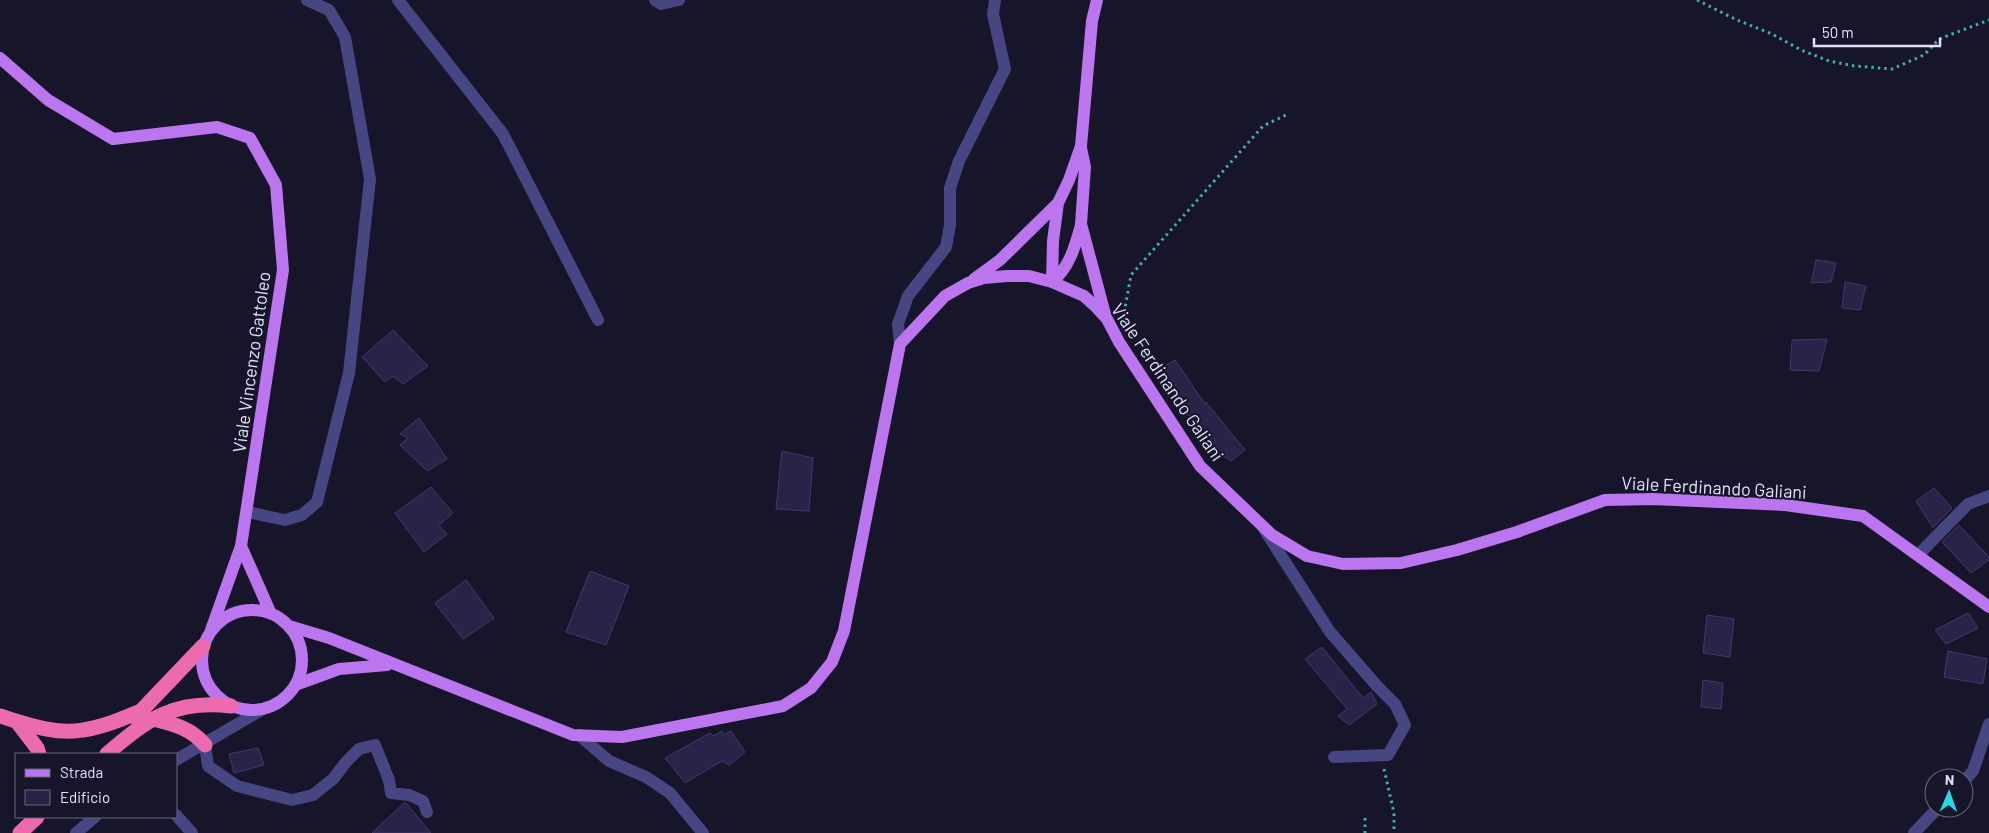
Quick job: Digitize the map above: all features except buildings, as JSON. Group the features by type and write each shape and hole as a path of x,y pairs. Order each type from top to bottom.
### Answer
{"highway":[{"path":"108,753 130,734 147,715 203,646"},
{"path":"0,716 18,723 57,731 81,731 186,706 215,704 231,706"},
{"path":"147,715 178,725 197,735 205,744"},
{"path":"18,723 39,753"},
{"path":"20,833 34,819"}],"main road":[{"path":"1052,282 1060,275 1072,254 1081,224 1084,167 1081,146 1092,21 1097,0"},
{"name":"Viale Vincenzo Gattoleo","path":"0,58 48,100 113,139 217,127 250,138 276,185 283,270 241,546 211,630"},
{"path":"1052,282 1052,241 1058,203 1081,146"},
{"path":"968,283 1000,260 1058,203"},
{"path":"1081,224 1107,319"},
{"name":"Viale Ferdinando Galiani","path":"900,344 945,296 968,283 984,278 1029,276 1052,282 1084,296 1107,319 1119,342 1200,466 1272,535 1307,556 1343,564 1401,563 1457,550 1517,532 1605,500 1653,499 1785,505 1863,516 1989,607"},
{"path":"289,626 328,638 573,735 622,738 783,706 811,688 832,662 844,631 900,344"},
{"path":"241,546 271,614"},
{"path":"255,610 271,614 289,626 298,640 302,655 301,670 296,685 287,696 276,704 264,709 250,711 231,706 219,698 205,680 201,663 203,646 211,630 223,619 238,612 255,610"},
{"path":"296,685 339,669 394,665"}],"street":[{"path":"247,512 284,520 302,515 317,502 349,373 370,179 345,36 329,10 307,0"},
{"path":"398,0 502,134 598,320"},
{"path":"655,0 661,4 679,0"},
{"path":"900,344 898,324 908,296 946,247 950,225 950,188 959,161 1005,69 993,14 995,0"},
{"path":"1918,555 1968,504 1989,496"},
{"path":"1262,525 1330,632 1395,704 1406,725 1388,755 1334,757"},
{"path":"178,759 264,709"},
{"path":"1974,768 1989,724"},
{"path":"580,735 609,761 646,776 670,793 703,833"},
{"path":"205,744 208,766 237,786 292,800 313,795 333,779 359,749 375,745 389,780 391,793 409,795 423,800 427,812"},
{"path":"178,817 192,833"},
{"path":"76,833 94,818"},
{"path":"1914,833 1928,818"}],"path":[{"path":"1697,0 1737,20 1772,34 1801,50 1829,61 1892,70 1924,55 1940,39 1989,20"},
{"path":"1119,342 1131,275 1264,126 1288,114"},
{"path":"1379,755 1384,766 1394,813 1394,833"},
{"path":"1365,818 1365,833"}]}
